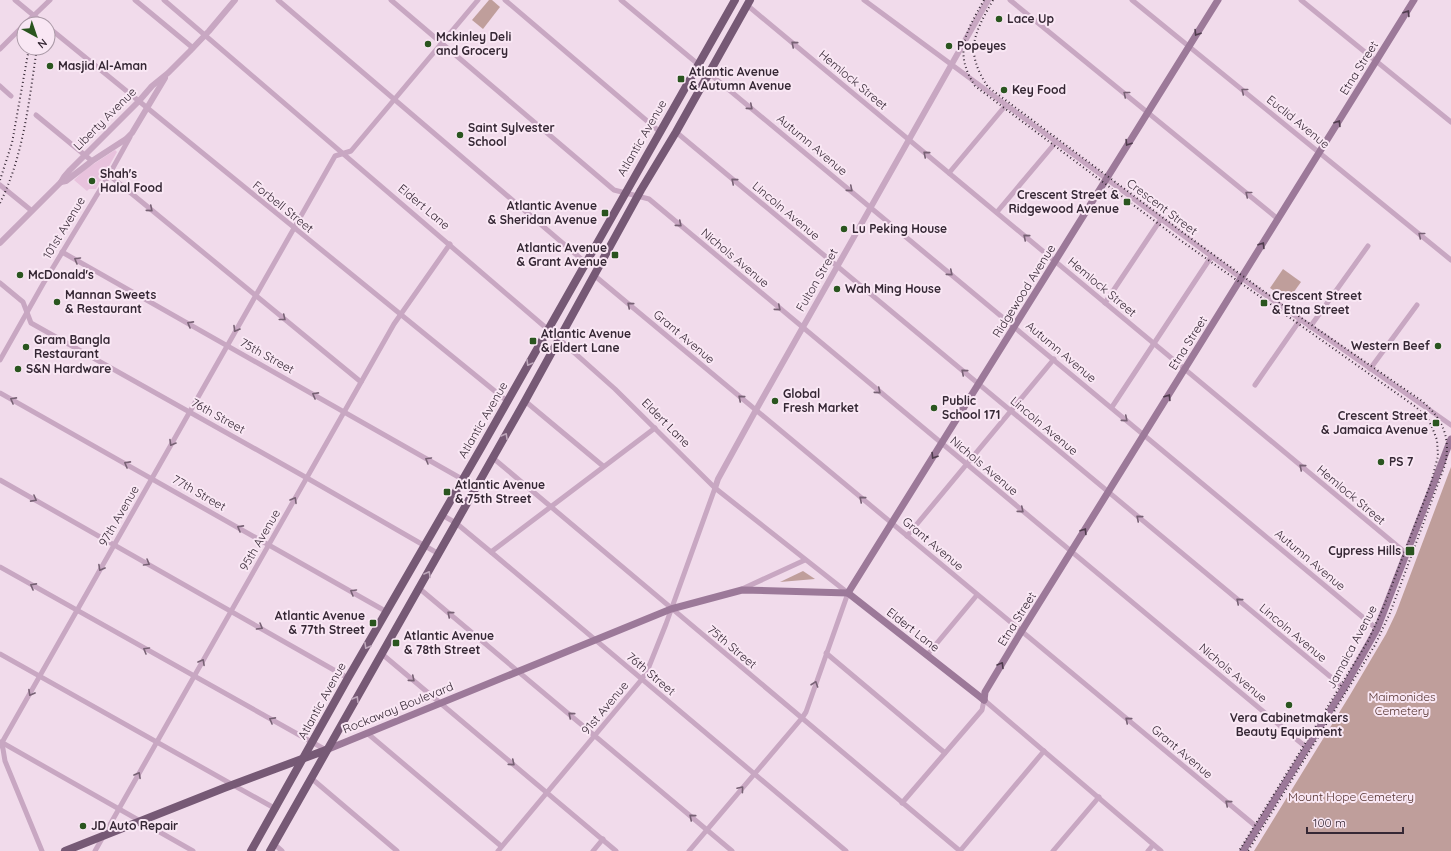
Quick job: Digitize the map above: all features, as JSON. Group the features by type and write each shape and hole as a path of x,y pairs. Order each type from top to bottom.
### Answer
{"main road":[{"name":"Atlantic Avenue","path":"252,851 348,678 735,0"},
{"name":"Ridgewood Avenue","path":"848,593 1218,0"},
{"name":"Etna Street","path":"984,700 985,692 1071,552 1414,0"},
{"name":"Atlantic Avenue","path":"272,847 326,750 420,589 595,276 637,196 676,132 749,3"},
{"name":"Jamaica Avenue","path":"1243,851 1344,688 1377,629 1451,439"},
{"name":"Rockaway Boulevard","path":"65,851 326,750 596,641 671,609 742,590 848,593"},
{"name":"Eldert Lane","path":"848,593 984,700"}],"street":[{"path":"15,0 34,16 50,0"},
{"path":"135,0 193,48"},
{"name":"Eldert Lane","path":"164,0 548,329 615,389 715,488 848,593"},
{"name":"Liberty Avenue","path":"0,242 62,182 64,177 152,86 168,73 193,48 235,0"},
{"path":"278,0 586,263"},
{"name":"Nichols Avenue","path":"391,0 614,190 649,199 1307,748"},
{"name":"97th Avenue","path":"1,744 335,156 351,151 478,0"},
{"path":"505,0 660,132"},
{"name":"Autumn Avenue","path":"621,0 697,65 709,73 871,207 1377,629"},
{"name":"Crescent Street","path":"864,0 1241,279 1451,425"},
{"name":"Fulton Street","path":"715,488 718,479 756,410 988,0"},
{"path":"1010,0 1278,219"},
{"name":"Euclid Avenue","path":"1132,0 1451,260"},
{"path":"1301,0 1451,122"},
{"name":"Hemlock Street","path":"749,3 1055,262 1407,554"},
{"path":"0,49 16,34"},
{"name":"Forbell Street","path":"56,34 507,401"},
{"name":"Liberty Avenue","path":"147,108 168,73"},
{"path":"0,86 11,96"},
{"path":"949,173 1006,105"},
{"name":"101st Avenue","path":"0,360 147,108"},
{"path":"36,115 92,161"},
{"name":"Lincoln Avenue","path":"676,132 1344,688"},
{"name":"Liberty Avenue","path":"62,182 66,181 92,161 126,139 132,133"},
{"path":"996,212 1056,142"},
{"path":"109,175 361,382"},
{"path":"0,185 32,211"},
{"path":"1105,303 1161,219"},
{"name":"95th Avenue","path":"95,851 400,315 450,244"},
{"path":"1310,327 1368,246"},
{"name":"75th Street","path":"62,252 462,479"},
{"path":"1112,407 1211,257"},
{"name":"Grant Avenue","path":"595,276 1258,828"},
{"name":"76th Street","path":"0,283 23,302 32,323 439,554"},
{"path":"1370,369 1417,305"},
{"path":"1255,385 1300,320"},
{"path":"907,536 1054,360"},
{"name":"77th Street","path":"0,392 386,612"},
{"path":"525,401 603,466"},
{"path":"491,552 655,428"},
{"name":"75th Street","path":"493,458 960,851"},
{"path":"0,480 232,610 348,678"},
{"name":"91st Avenue","path":"499,849 642,679 648,669 715,488"},
{"name":"76th Street","path":"442,515 456,523 491,552 846,851"},
{"name":"Rockaway Boulevard","path":"742,590 805,560"},
{"path":"0,567 326,750"},
{"path":"420,589 732,851"},
{"path":"689,851 802,718 848,593"},
{"path":"927,655 977,594"},
{"path":"826,653 944,753"},
{"path":"0,654 156,743 276,809"},
{"path":"382,654 616,851"},
{"path":"902,803 982,710 984,700"},
{"name":"Eldert Lane","path":"984,700 1161,851"},
{"path":"367,733 499,849"},
{"path":"1,744 193,851"},
{"path":"1,744 5,761 42,851"},
{"path":"960,851 1044,751"},
{"path":"311,778 397,851"},
{"path":"1053,851 1098,797"},
{"path":"592,851 602,839"},
{"path":"1148,851 1153,845"},
{"path":"272,847 282,851"}],"green space":[{"path":"489,0 492,0 500,7 483,29 472,20"},
{"path":"1283,269 1301,282 1288,300 1270,288"},
{"path":"1451,467 1451,851 1254,851 1386,634 1396,613"},
{"path":"803,571 815,579 780,582"}],"shaded area":[{"path":"115,150 117,152 96,189 89,189 87,191 74,180 86,169"}],"railway":[{"path":"984,0 967,32 964,42 963,52 965,63 968,74 975,86 1180,240 1416,407 1428,419 1437,440 1438,456 1431,483 1384,606 1368,641 1239,851"},
{"path":"993,0 981,23 974,43 976,63 988,87 1284,306 1422,401 1435,415 1444,430 1447,446 1445,465 1390,613 1375,645 1248,851"},
{"path":"0,180 12,143 28,56"},
{"path":"0,203 15,166 20,147 36,56"}],"place":[{"name":"Lace Up","path":"999,19"},
{"name":"Mckinley Deli and Grocery","path":"428,44"},
{"name":"Popeyes","path":"949,46"},
{"name":"Masjid Al-Aman","path":"50,66"},
{"name":"Atlantic Avenue & Autumn Avenue","path":"681,79"},
{"name":"Key Food","path":"1004,90"},
{"name":"Saint Sylvester School","path":"460,135"},
{"name":"Shah's Halal Food","path":"92,181"},
{"name":"Crescent Street & Ridgewood Avenue","path":"1127,202"},
{"name":"Atlantic Avenue & Sheridan Avenue","path":"605,213"},
{"name":"Lu Peking House","path":"844,229"},
{"name":"Atlantic Avenue & Grant Avenue","path":"615,255"},
{"name":"McDonald's","path":"20,275"},
{"name":"Wah Ming House","path":"837,289"},
{"name":"Mannan Sweets & Restaurant","path":"57,302"},
{"name":"Crescent Street & Etna Street","path":"1264,303"},
{"name":"Atlantic Avenue & Eldert Lane","path":"533,341"},
{"name":"Western Beef","path":"1438,346"},
{"name":"Gram Bangla Restaurant","path":"26,347"},
{"name":"S&N Hardware","path":"18,369"},
{"name":"Global Fresh Market","path":"775,401"},
{"name":"Public School 171","path":"934,408"},
{"name":"Crescent Street & Jamaica Avenue","path":"1436,423"},
{"name":"PS 7","path":"1381,462"},
{"name":"Atlantic Avenue & 75th Street","path":"447,492"},
{"name":"Cypress Hills","path":"1410,551"},
{"name":"Atlantic Avenue & 77th Street","path":"373,623"},
{"name":"Atlantic Avenue & 78th Street","path":"396,643"},
{"name":"Vera Cabinetmakers Beauty Equipment","path":"1289,705"},
{"name":"JD Auto Repair","path":"83,826"}],"park label":[{"name":"Maimonides Cemetery","path":"1402,704"},
{"name":"Mount Hope Cemetery","path":"1351,797"}]}
